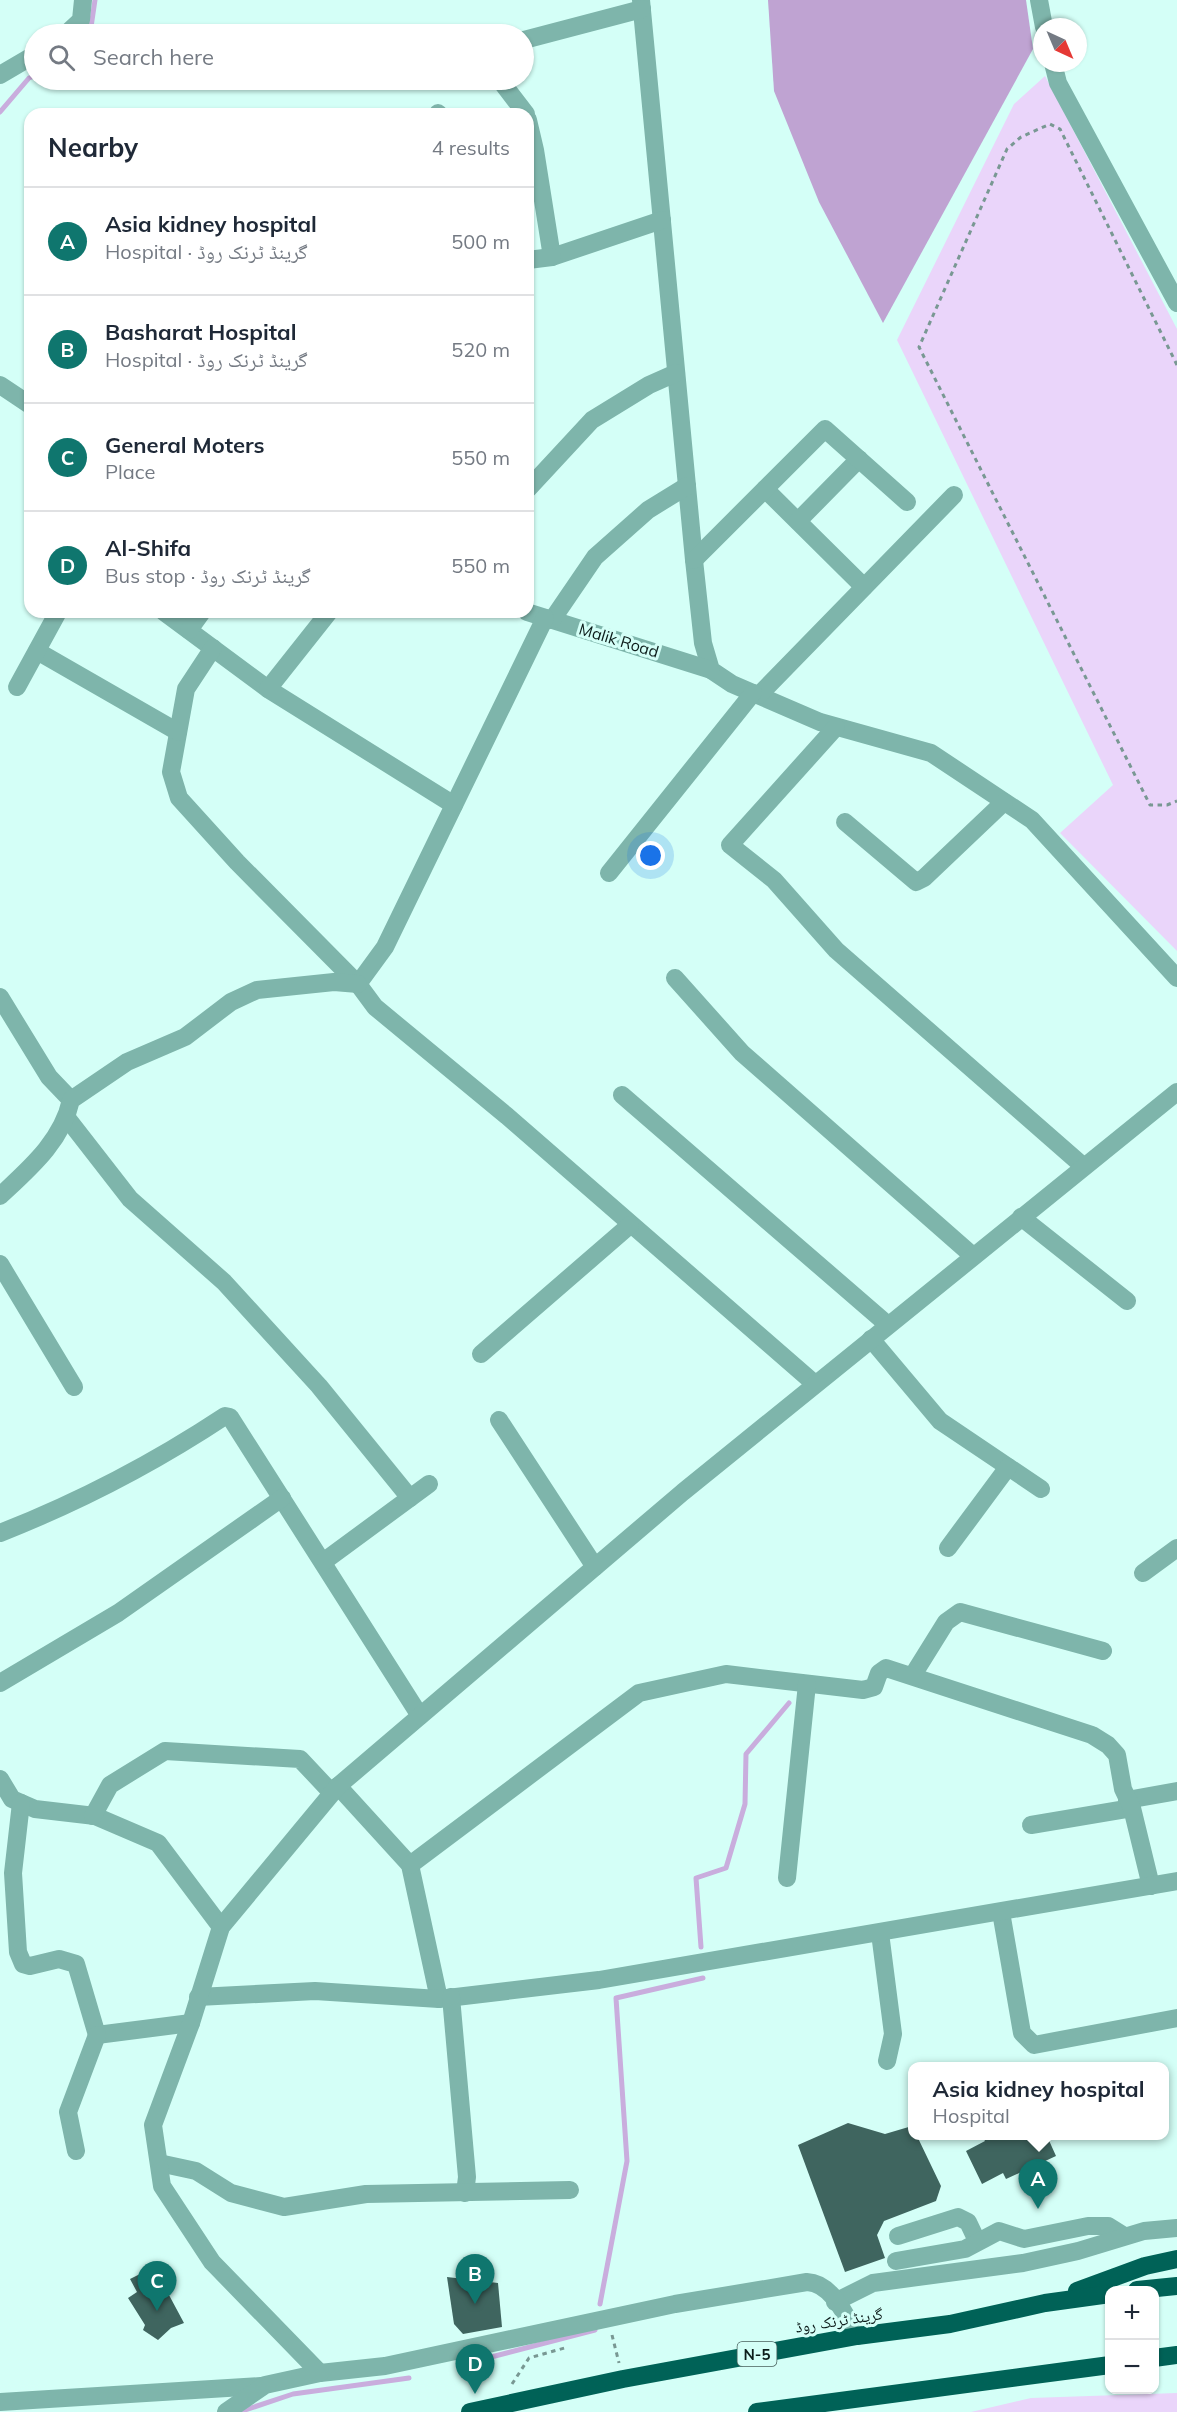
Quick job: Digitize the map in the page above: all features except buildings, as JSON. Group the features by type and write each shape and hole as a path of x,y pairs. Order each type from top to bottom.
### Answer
{"highway":[{"path":"1045,2303 1145,2266 1177,2259"},
{"path":"1159,2288 1177,2286"},
{"name":"گرینڈ ٹرنک روڈ","path":"470,2412 623,2379 857,2336 950,2324 1045,2303 1105,2295"},
{"path":"1159,2357 1177,2355"},
{"path":"757,2412 1105,2366"}],"street":[{"path":"77,24 81,20 83,0"},
{"path":"534,37 642,4 694,560 703,643 711,670"},
{"path":"0,75 24,61"},
{"path":"1055,72 1058,83 1177,303"},
{"path":"508,90 521,108"},
{"path":"534,154 552,257"},
{"path":"534,259 552,257 662,220"},
{"path":"534,483 592,420 649,385 676,373"},
{"path":"0,385 24,401"},
{"path":"694,560 825,429 907,502"},
{"path":"798,521 859,459"},
{"path":"358,984 385,947 549,619 594,557 648,510 687,486"},
{"path":"765,489 864,587"},
{"path":"609,873 756,694 954,495"},
{"name":"Malik Road","path":"534,614 711,670 732,684 836,727 931,753 1032,820 1177,978"},
{"path":"16,687 55,618"},
{"path":"173,618 268,689 454,805"},
{"path":"189,630 198,618"},
{"path":"268,689 324,618"},
{"path":"213,648 186,689 171,772 179,798 237,862 358,984 375,1007 507,1116 815,1384"},
{"path":"37,651 178,732"},
{"path":"836,727 730,844 774,880 836,950 1083,1166"},
{"path":"845,822 916,882 924,878 1004,802"},
{"path":"675,978 742,1053 973,1256"},
{"path":"0,1196 46,1151 67,1118 71,1100 127,1062 185,1037 231,1002 257,990 334,982 358,984"},
{"path":"0,997 49,1077 71,1100"},
{"path":"320,2373 212,2262 162,2186 153,2125 191,2023 221,1927 335,1789 595,1567 815,1384 1177,1092"},
{"path":"622,1095 888,1325"},
{"path":"67,1118 130,1199 224,1282 319,1386 410,1498"},
{"path":"1021,1217 1127,1300"},
{"path":"481,1353 630,1225"},
{"path":"0,1264 74,1387"},
{"path":"871,1339 940,1421 1041,1489"},
{"path":"0,1533 52,1513 116,1481 225,1416 230,1417 420,1716"},
{"path":"499,1420 595,1567"},
{"path":"948,1548 1008,1467"},
{"path":"323,1562 429,1484"},
{"path":"0,1683 118,1613 282,1498"},
{"path":"1143,1573 1177,1548"},
{"path":"913,1675 946,1622 960,1612 1103,1651"},
{"path":"410,1865 639,1693 726,1674 863,1690 874,1687 879,1673 886,1668 1092,1735 1108,1745 1117,1755 1151,1886"},
{"path":"787,1878 807,1684"},
{"path":"93,1816 110,1785 165,1751 300,1759 335,1789 410,1865 445,1998 467,2177 465,2193"},
{"path":"0,1779 11,1802 18,1952 23,1964 30,1966 59,1959 76,1964 97,2035 68,2112 76,2151"},
{"path":"1031,1825 1130,1804 1177,1791"},
{"path":"11,1802 35,1809 93,1816 158,1843 221,1927"},
{"path":"198,1997 315,1991 445,1998 599,1980 1177,1881"},
{"path":"1001,1912 1022,2033 1034,2045 1177,2018"},
{"path":"880,1932 893,2034 888,2061"},
{"path":"97,2035 191,2023"},
{"path":"159,2163 195,2172 231,2193 284,2207 366,2194 570,2190"},
{"path":"898,2236 958,2217 968,2222 977,2241"},
{"path":"896,2261 965,2249 994,2232 1024,2239 1088,2226 1108,2226 1125,2236"},
{"path":"836,2302 873,2283 1023,2263 1078,2251 1144,2230 1177,2228"},
{"path":"0,2402 265,2385 320,2373 385,2366 675,2304 807,2282 822,2286 836,2302 857,2336"},
{"path":"226,2412 265,2385"}],"path":[{"path":"1177,365 1060,129 1050,124 1021,137 1007,149 919,347 1150,805 1167,805 1177,801"},
{"path":"602,2338 613,2335 623,2379"},
{"path":"513,2393 512,2384 529,2358 571,2346"}],"shaded area":[{"path":"768,0 1026,0 1033,49 883,323 819,202 774,91"},
{"path":"1045,76 1177,329 1177,951 1060,833 1113,785 897,340 1014,104"},
{"path":"1177,2393 1177,2412 971,2412 1031,2398"}],"waterway":[{"path":"91,24 95,0"},
{"path":"0,112 24,84"},
{"path":"701,1947 696,1878 726,1868 745,1804 746,1754 789,1703"},
{"path":"600,2304 627,2161 616,1998 703,1978"},
{"path":"468,2363 595,2330"},
{"path":"239,2412 293,2394 409,2378"}],"place":[{"name":"Asia kidney hospital","path":"1038,2209"},
{"name":"Basharat Hospital","path":"475,2304"},
{"name":"General Moters","path":"157,2311"},
{"name":"Al-Shifa","path":"475,2394"}]}
